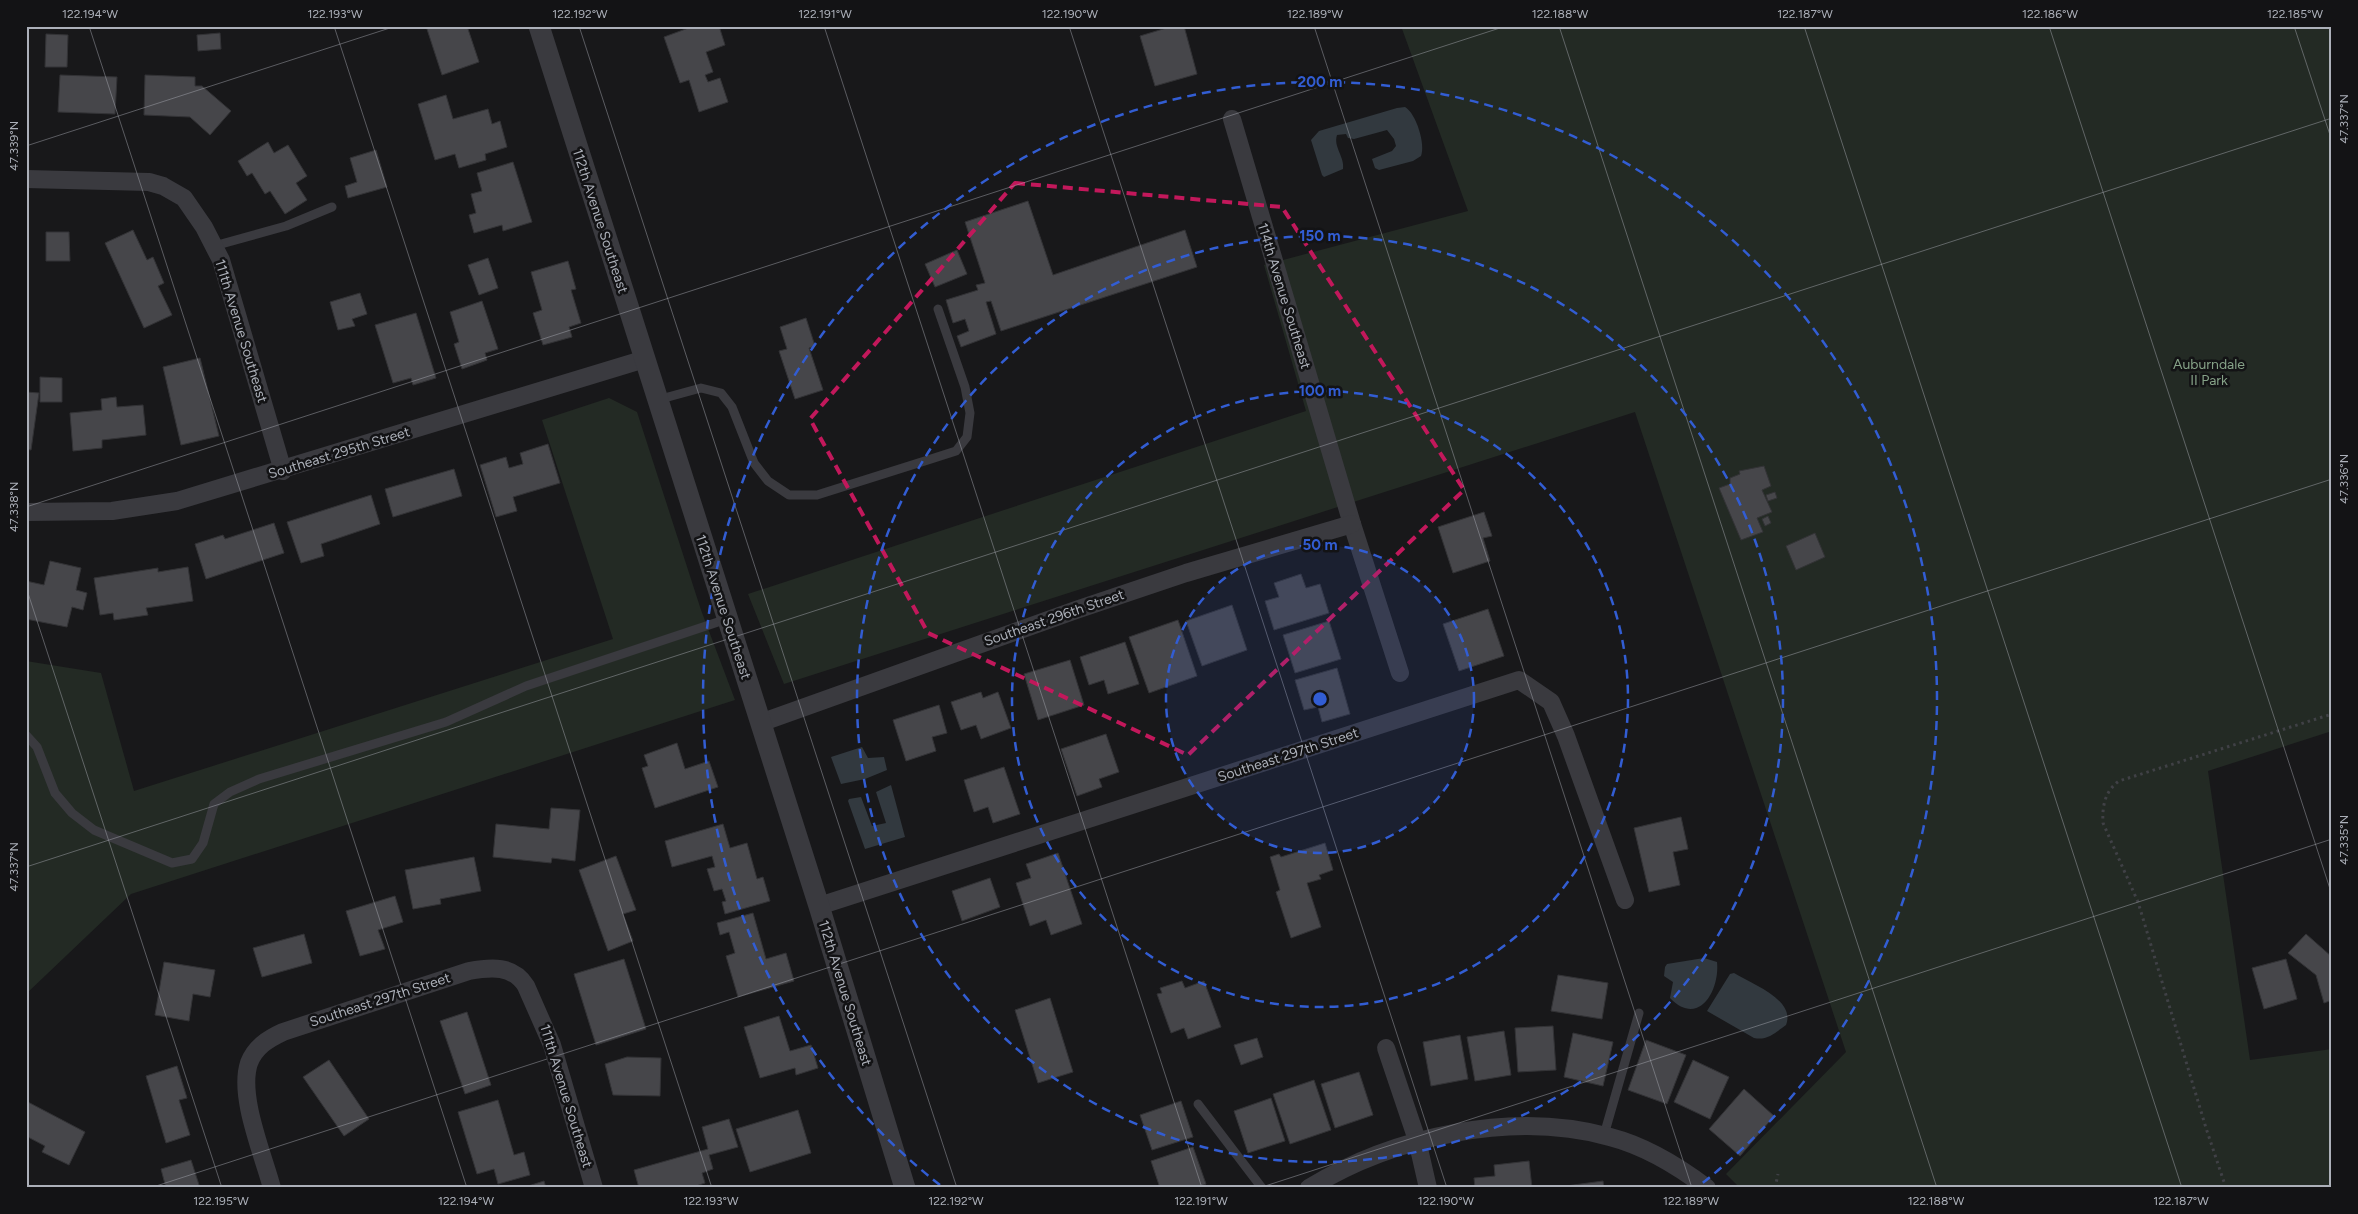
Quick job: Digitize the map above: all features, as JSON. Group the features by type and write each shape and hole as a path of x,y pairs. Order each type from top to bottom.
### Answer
{"street":[{"name":"112th Avenue Southeast","path":"539,26 819,906 900,1186"},
{"name":"114th Avenue Southeast","path":"1232,118 1352,524 1400,673"},
{"name":"111th Avenue Southeast","path":"26,179 148,182 163,186 184,198 204,227 221,260 283,471"},
{"name":"Southeast 295th Street","path":"26,512 112,511 177,501 283,471 645,359"},
{"name":"Southeast 296th Street","path":"760,723 1076,610 1186,574 1352,524"},
{"name":"Southeast 297th Street","path":"819,906 1519,680 1550,702 1566,736 1625,900"},
{"name":"Southeast 297th Street","path":"272,1188 248,1102 249,1064 261,1045 283,1032 469,971 498,968 511,971 522,979"},
{"name":"111th Avenue Southeast","path":"522,979 552,1045 594,1188"},
{"path":"1386,1048 1417,1140 1428,1188"},
{"path":"1309,1188 1328,1176 1417,1140 1482,1129 1555,1126 1604,1135 1645,1150 1675,1165 1707,1188"}],"lane":[{"path":"214,246 286,226 332,208"},
{"path":"657,400 701,388 721,393 732,406 754,463 768,480 789,496 817,495 940,457 956,451 967,437 970,413 965,387 938,310"},
{"path":"26,735 37,747 55,793 72,814 94,830 172,863 192,859 204,843 214,804 230,792 258,779 446,722 526,686 727,619"},
{"path":"1604,1135 1639,1013"},
{"path":"1198,1104 1262,1188"}],"path":[{"path":"2226,1188 2138,902 2103,823 2102,810 2109,788 2119,781 2332,714"},
{"path":"1775,1188 1778,1174"}],"highlighted area":[{"path":"1015,183 1282,207 1464,490 1188,755 928,633 810,419"}],"green space":[{"name":"Auburndale II Park","path":"1401,26 2332,26 2332,731 2208,771 2250,1060 2332,1049 2332,1188 1740,1188 1726,1174 1846,1052 1635,412 784,684 748,594 1306,411 1264,265 1468,211"},
{"path":"609,398 637,412 701,610 735,700 131,894 26,994 26,661 101,673 134,791 613,639 542,420"}],"shaded area":[{"path":"1405,107 1413,116 1419,130 1422,145 1421,156 1413,161 1379,170 1375,168 1372,159 1392,151 1396,146 1394,139 1387,130 1354,139 1348,138 1346,134 1337,135 1336,139 1343,169 1324,177 1322,175 1311,140 1319,131"},
{"path":"862,747 868,758 884,757 887,770 865,779 841,784 831,757"},
{"path":"891,785 905,837 865,849 848,801 849,799 861,797 872,826 886,823 876,792"},
{"path":"1704,958 1717,962 1715,984 1711,994 1706,1002 1698,1007 1690,1009 1680,1006 1670,998 1673,982 1664,976 1665,967 1667,964"},
{"path":"1734,973 1779,1000 1785,1008 1787,1016 1786,1025 1775,1033 1759,1039 1707,1011 1730,974"}],"building":[{"path":"426,26 467,26 479,62 442,75"},
{"path":"694,26 719,26 725,45 706,52 713,72 705,75 708,82 720,78 728,102 699,112 689,80 680,83 664,37"},
{"path":"1173,26 1184,26 1197,74 1155,86 1140,36"},
{"path":"220,33 221,49 198,51 197,35"},
{"path":"46,34 68,35 67,67 45,67"},
{"path":"60,75 117,77 115,114 58,112"},
{"path":"145,75 195,77 195,86 202,86 231,111 210,135 190,117 144,115"},
{"path":"446,95 453,119 488,109 492,124 500,121 507,147 485,154 486,160 459,168 455,154 435,160 418,104"},
{"path":"268,142 274,153 288,145 307,176 296,183 307,200 285,214 270,191 265,194 252,173 247,176 238,161"},
{"path":"376,150 387,187 348,198 345,186 357,182 350,158"},
{"path":"513,162 532,222 503,231 502,225 474,233 469,215 476,213 471,194 482,191 477,173"},
{"path":"1028,201 1053,275 1185,230 1197,267 1001,331 991,301 986,302 996,334 961,347 957,336 969,331 965,319 953,323 946,300 978,290 976,285 985,283 965,222"},
{"path":"133,230 147,260 153,257 164,283 158,286 172,315 144,328 105,243"},
{"path":"26,231 28,232 27,282 26,282"},
{"path":"46,232 69,232 70,261 46,261"},
{"path":"957,250 967,274 935,287 925,264"},
{"path":"488,258 498,288 479,295 468,265"},
{"path":"568,261 576,289 571,290 581,323 569,327 572,337 543,345 533,313 542,310 531,272"},
{"path":"360,293 367,314 352,319 355,326 338,330 330,302"},
{"path":"482,301 498,349 485,353 487,360 462,369 454,344 459,342 450,312"},
{"path":"416,313 436,378 413,385 411,378 393,383 375,325"},
{"path":"806,318 815,346 809,348 823,390 795,399 779,351 787,349 780,327"},
{"path":"200,358 219,436 181,445 163,367"},
{"path":"40,377 62,378 62,402 40,402"},
{"path":"26,392 39,393 31,450 26,449"},
{"path":"116,397 117,407 143,405 146,435 102,440 102,448 73,451 70,413 102,410 101,399"},
{"path":"548,444 560,483 513,497 517,511 496,517 480,465 506,457 509,468 523,464 520,453"},
{"path":"1764,466 1771,486 1762,490 1772,512 1757,518 1763,532 1741,540 1719,488 1730,484 1730,478 1740,474 1739,471"},
{"path":"454,469 462,496 393,517 385,489"},
{"path":"1775,492 1777,498 1768,501 1766,495"},
{"path":"371,495 380,524 321,544 324,556 301,563 287,522"},
{"path":"1484,512 1492,536 1483,538 1490,561 1453,573 1438,527"},
{"path":"1768,516 1771,523 1765,526 1762,519"},
{"path":"274,523 284,553 206,579 195,544 223,535 225,539"},
{"path":"1815,533 1825,557 1796,570 1786,546"},
{"path":"50,561 81,568 76,590 87,593 83,610 72,607 67,627 26,619 26,581 44,585"},
{"path":"188,567 193,601 146,608 148,615 114,620 113,613 100,615 94,578 158,568 158,572"},
{"path":"1301,574 1306,588 1320,584 1329,613 1274,630 1265,601 1279,597 1274,583"},
{"path":"1232,605 1247,650 1202,666 1186,621"},
{"path":"1488,609 1504,656 1459,671 1443,624"},
{"path":"1178,620 1197,676 1149,693 1129,637"},
{"path":"1329,621 1341,659 1295,673 1283,635"},
{"path":"1125,642 1139,684 1108,694 1104,680 1089,685 1080,657"},
{"path":"1070,660 1084,705 1038,720 1024,674"},
{"path":"1337,668 1350,714 1322,722 1318,707 1304,710 1295,680"},
{"path":"981,692 983,698 998,692 1011,728 981,739 976,725 961,730 951,702"},
{"path":"939,705 947,733 932,737 936,751 906,761 893,720"},
{"path":"1106,734 1119,772 1099,779 1102,787 1077,796 1061,749"},
{"path":"677,743 685,769 709,761 718,787 655,808 642,768 648,766 644,755"},
{"path":"1004,767 1020,814 993,823 988,807 974,812 964,780"},
{"path":"551,808 580,810 575,861 552,858 551,863 493,857 496,824 549,829"},
{"path":"1681,817 1688,849 1673,852 1680,885 1649,892 1634,828"},
{"path":"723,824 730,848 747,843 757,879 763,877 770,901 725,914 722,902 726,901 722,889 714,891 707,869 715,867 712,856 672,867 665,841"},
{"path":"1325,843 1333,870 1319,875 1321,879 1307,883 1321,927 1291,938 1276,892 1280,890 1270,857 1279,854 1281,857"},
{"path":"1058,853 1082,924 1051,935 1046,920 1030,926 1016,883 1031,878 1026,864"},
{"path":"616,856 636,910 623,914 633,941 608,951 579,870"},
{"path":"474,857 481,891 440,899 441,904 413,909 405,870"},
{"path":"990,878 1000,907 962,921 952,891"},
{"path":"395,896 403,922 378,930 385,949 360,956 346,911"},
{"path":"753,913 766,959 786,953 794,981 738,997 726,956 735,953 729,932 720,935 717,923"},
{"path":"304,934 312,963 262,977 253,948"},
{"path":"2306,934 2332,957 2332,1000 2324,1003 2316,975 2288,953"},
{"path":"624,959 646,1029 596,1045 574,974"},
{"path":"2286,959 2297,999 2264,1009 2252,968"},
{"path":"164,962 215,970 210,997 193,994 189,1021 155,1015"},
{"path":"1558,975 1608,983 1602,1019 1551,1011"},
{"path":"1182,981 1185,988 1204,981 1221,1027 1188,1039 1184,1028 1171,1033 1157,994 1162,993 1160,988"},
{"path":"1050,998 1073,1072 1038,1083 1015,1010"},
{"path":"467,1012 491,1085 465,1094 440,1021"},
{"path":"779,1016 790,1051 811,1045 818,1068 796,1075 795,1068 760,1078 744,1027"},
{"path":"1553,1026 1556,1070 1518,1072 1515,1028"},
{"path":"1504,1031 1511,1075 1475,1081 1467,1037"},
{"path":"1573,1033 1613,1042 1603,1086 1564,1077"},
{"path":"1460,1035 1468,1079 1431,1086 1423,1042"},
{"path":"1257,1038 1263,1057 1241,1065 1234,1045"},
{"path":"1646,1040 1686,1055 1667,1104 1628,1090"},
{"path":"627,1057 661,1058 660,1096 613,1095 605,1064"},
{"path":"329,1060 369,1119 344,1136 303,1077"},
{"path":"1693,1060 1729,1077 1710,1119 1674,1102"},
{"path":"177,1066 187,1098 179,1100 190,1135 166,1143 146,1076"},
{"path":"1359,1072 1373,1115 1335,1128 1321,1084"},
{"path":"1314,1080 1331,1130 1290,1144 1273,1094"},
{"path":"1744,1089 1774,1116 1740,1156 1709,1129"},
{"path":"1271,1098 1285,1141 1248,1153 1234,1111"},
{"path":"498,1100 514,1155 524,1152 530,1175 498,1184 494,1169 477,1174 458,1112"},
{"path":"26,1101 85,1132 69,1165 42,1152 45,1146 26,1136"},
{"path":"1181,1101 1193,1137 1152,1150 1140,1115"},
{"path":"798,1110 811,1153 750,1172 736,1129"},
{"path":"729,1119 738,1147 709,1155 713,1169 702,1173 705,1183 690,1188 639,1188 634,1170 708,1149 702,1127"},
{"path":"1193,1147 1206,1184 1196,1188 1160,1188 1151,1161"},
{"path":"191,1160 200,1188 166,1188 161,1169"},
{"path":"1529,1161 1532,1188 1475,1188 1474,1178 1495,1176 1494,1165"},
{"path":"544,1181 546,1188 522,1188"},
{"path":"1603,1181 1604,1188 1566,1188 1566,1186"}]}
